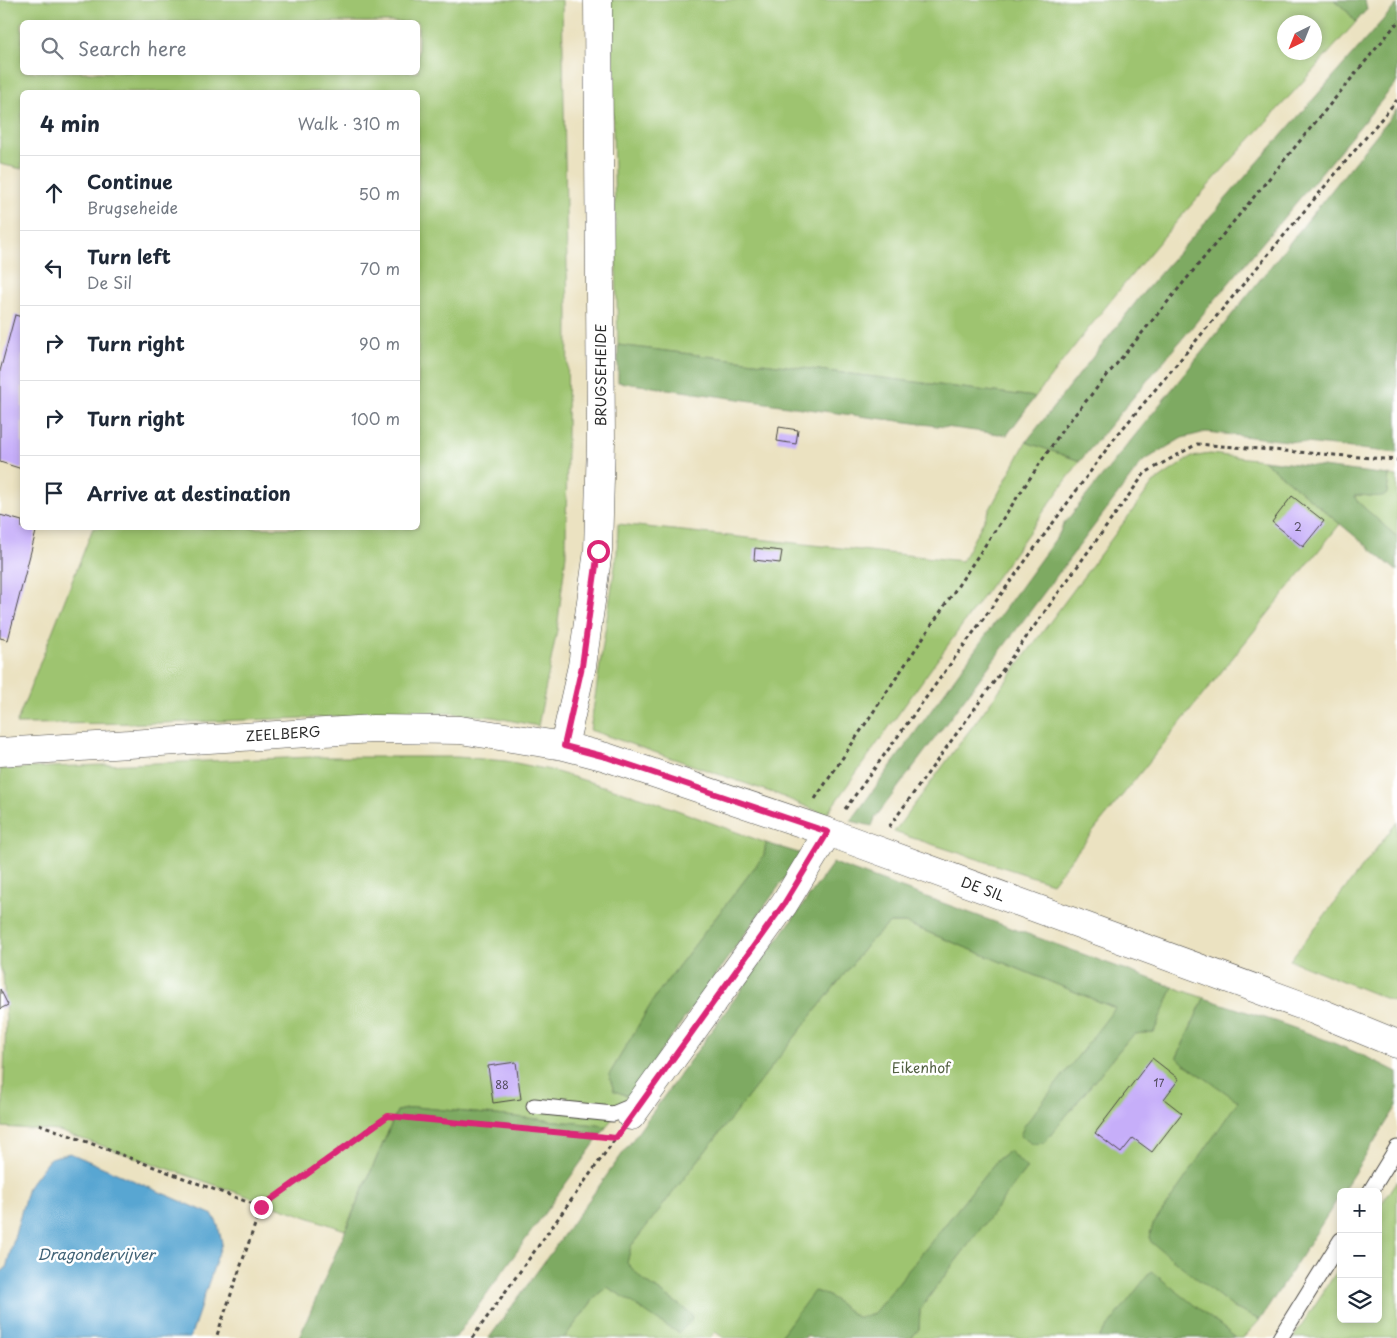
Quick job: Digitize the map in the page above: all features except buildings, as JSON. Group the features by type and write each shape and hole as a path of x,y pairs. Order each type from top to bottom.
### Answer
{"street":[{"name":"BRUGSEHEIDE","path":"564,746 582,666 598,551 601,441 598,0"},
{"name":"ZEELBERG","path":"0,752 373,728 460,730 564,746"},
{"name":"DE SIL","path":"564,746 606,757 828,832 1304,1006 1397,1044"},
{"path":"636,1109 784,904 828,832"}],"lane":[{"path":"534,1106 613,1114 636,1109"},
{"path":"1372,1188 1397,1148"},
{"path":"1280,1338 1337,1246"}],"path":[{"path":"800,822 1063,429 1397,23"},
{"path":"828,832 1114,438 1397,100"},
{"path":"873,849 1145,473 1197,444 1397,460"},
{"path":"472,1338 636,1109"},
{"path":"216,1338 261,1207 388,1116 616,1138"},
{"path":"39,1124 261,1207"}],"green space":[{"path":"0,0 562,0 568,316 566,554 557,630 538,726 493,717 448,713 161,723 16,724 92,530 420,530 420,90 20,90 20,169 0,164"},
{"path":"610,0 1334,0 1346,10 1356,22 1312,72 1222,170 1178,220 1035,397 618,345"},
{"path":"1334,0 1365,0 1367,9 1356,22"},
{"path":"1397,4 1397,82 1080,461 1026,442 1143,293"},
{"path":"1397,109 1397,453 1206,432 1182,438 1142,462 875,818 872,826 851,821 1059,534 1063,525"},
{"path":"618,345 1035,397 1007,435 618,382"},
{"path":"1026,442 1080,461 826,815 779,795 590,730 617,553 618,524 962,561"},
{"path":"1210,454 1263,460 1340,524 1052,883 894,832 1153,483 1191,457"},
{"path":"1263,460 1389,475 1387,494 1383,496 1354,496 1359,503 1397,537 1397,571"},
{"path":"1389,475 1397,476 1397,537 1359,503 1354,496 1379,496 1387,493"},
{"path":"312,757 457,757 506,761 550,770 650,800 766,843 764,855 657,994 609,1075 614,1091 629,1096 607,1126 415,1107 397,1111 345,1230 59,1131 2,1127 6,1020 3,975 0,967 0,769"},
{"path":"1397,822 1397,1003 1290,960"},
{"path":"766,843 802,854 629,1096 614,1091 609,1075 657,994 764,855"},
{"path":"833,863 1173,987 1154,1032 1135,1034 1126,1042 1044,1143 1033,1144 1020,1136 1024,1126 1115,1008 905,923 890,923 871,940 631,1246 627,1263 642,1279 688,1311 692,1315 691,1321 679,1333 607,1287 597,1295 564,1338 489,1338"},
{"name":"Eikenhof","path":"890,923 905,923 1115,1008 1044,1143 1126,1042 1134,1034 1154,1032 1173,987 1204,998 1177,1057 1239,1101 1153,1225 1149,1237 1152,1242 1234,1308 1260,1320 1243,1338 1236,1338 1151,1272 1099,1338 911,1338 919,1329 920,1310 1027,1168 1009,1151 998,1159 874,1313 858,1318 829,1296 815,1291 779,1338 724,1338 715,1332 710,1338 564,1338 597,1295 607,1287 624,1297 688,1311 642,1279 627,1263 631,1246 871,940"},
{"path":"1204,998 1326,1040 1397,1072 1397,1106 1345,1188 1337,1188 1337,1200 1260,1320 1234,1308 1151,1242 1149,1237 1153,1225 1238,1101 1177,1057"},
{"path":"415,1107 607,1126 455,1338 299,1338 397,1111"},
{"path":"1009,1151 1027,1168 920,1310 919,1329 911,1338 811,1338 807,1335 805,1338 779,1338 814,1291 829,1296 858,1318 874,1313 998,1159"},
{"path":"1397,1180 1397,1338 1293,1338 1337,1271 1337,1323 1382,1323 1382,1203"},
{"path":"1151,1271 1236,1338 1099,1338"}],"water":[{"name":"Dragondervijver","path":"70,1153 213,1215 218,1225 222,1243 190,1338 0,1338 0,1273 6,1268 28,1187 50,1158"}],"route":[{"path":"261,1207 388,1116 616,1138 784,904 828,832 606,757 564,746 582,666 598,551"}]}
